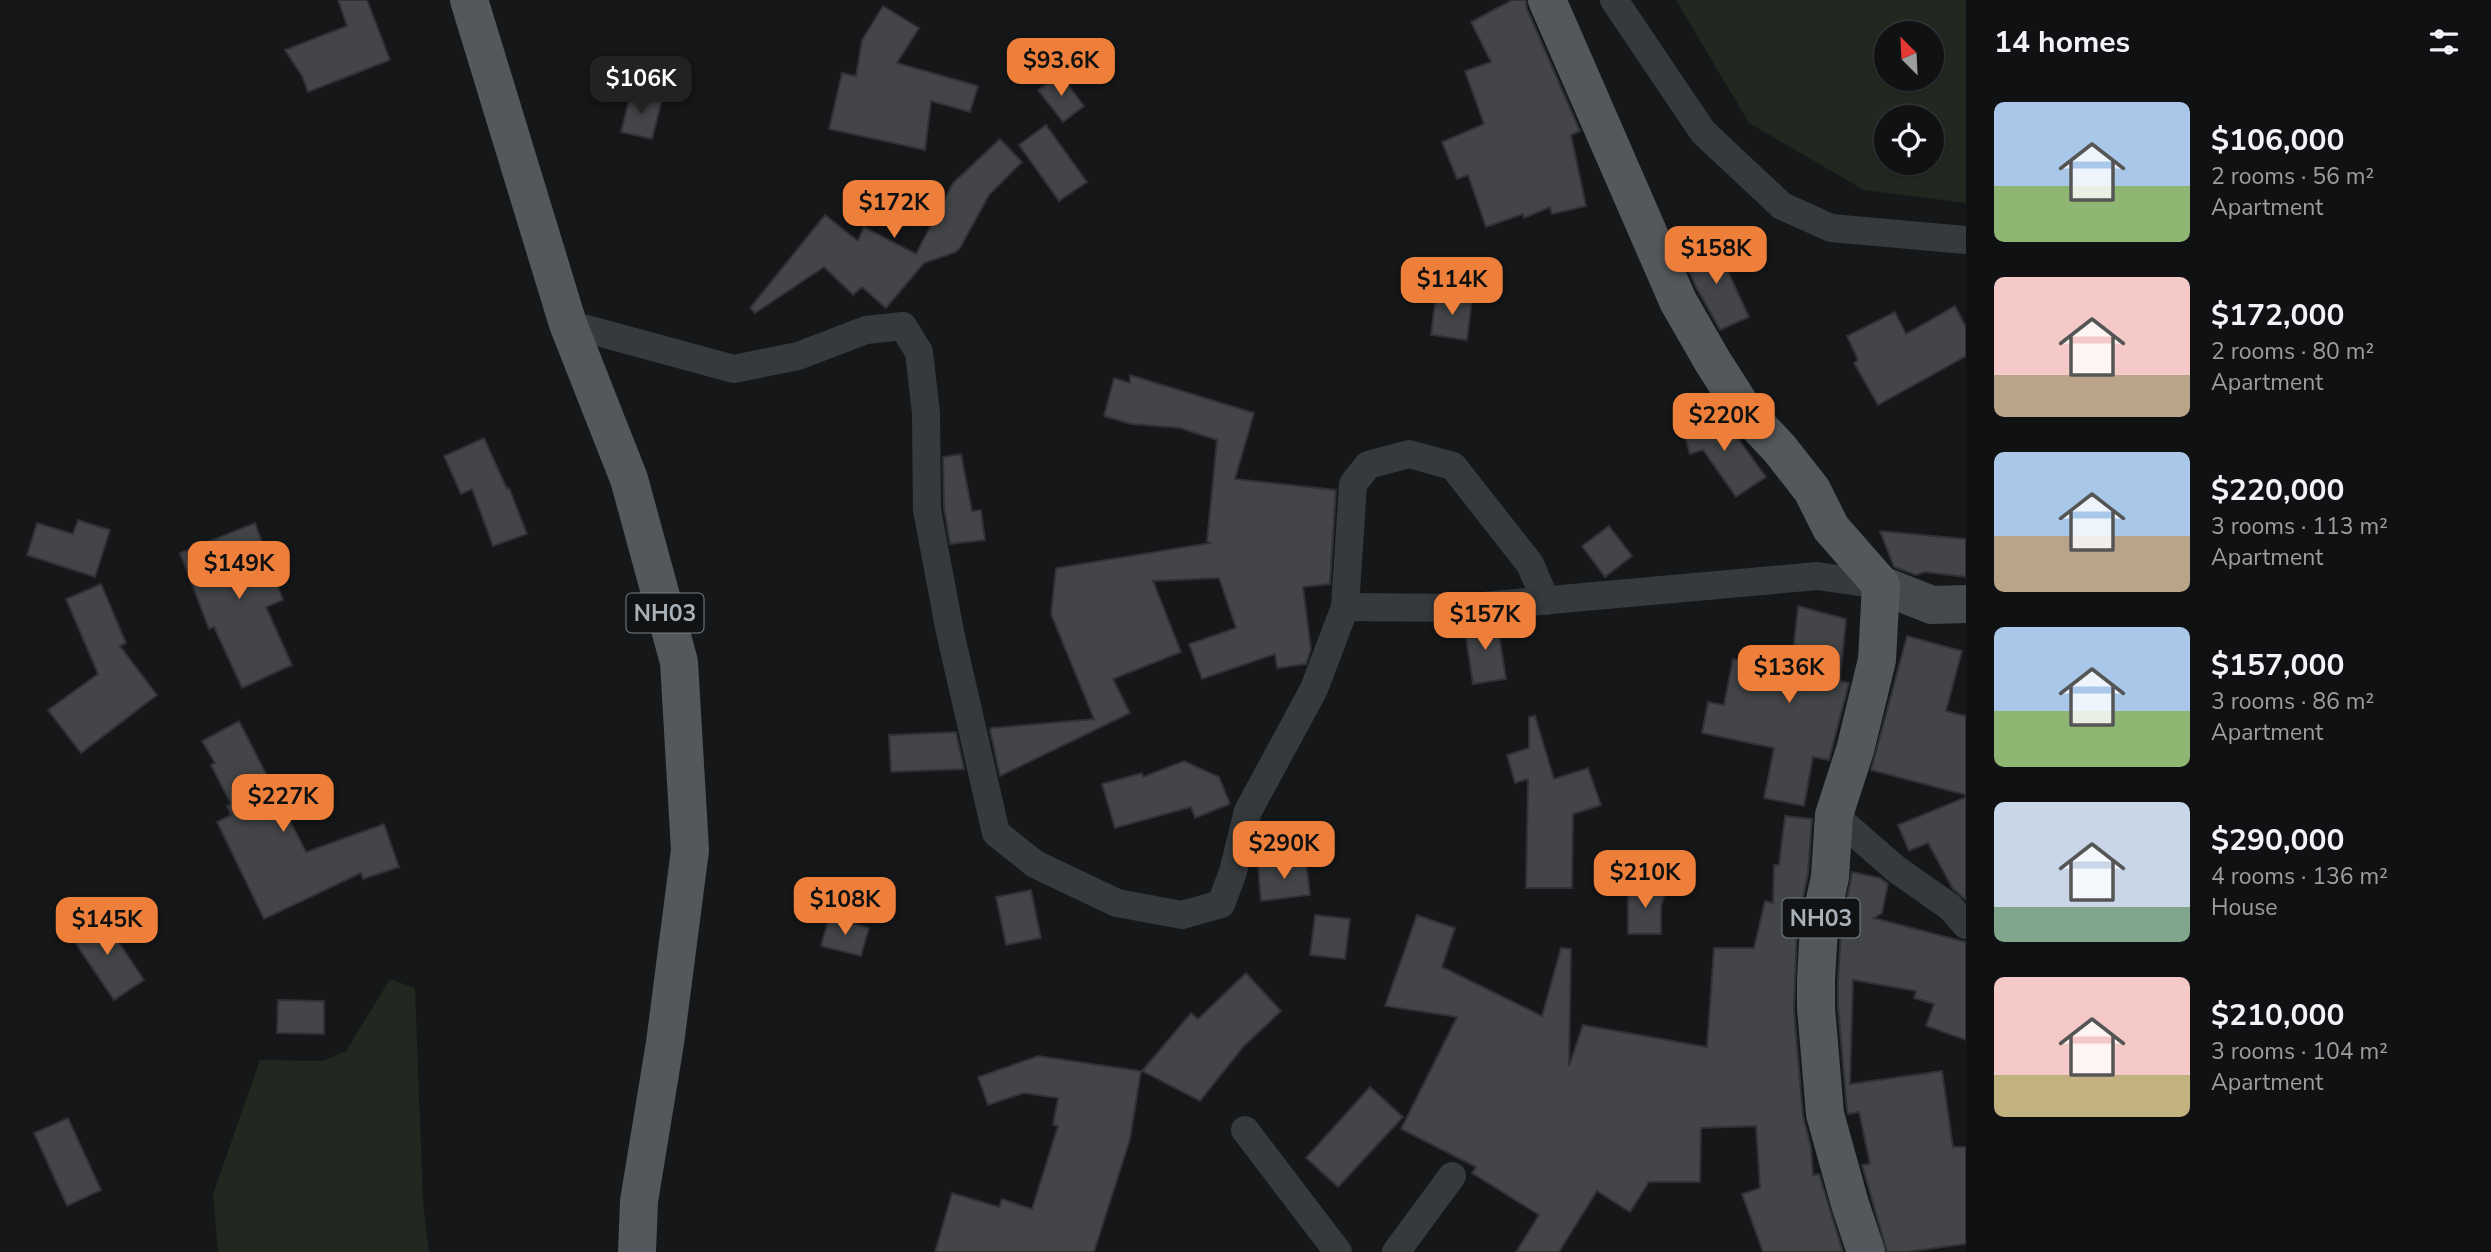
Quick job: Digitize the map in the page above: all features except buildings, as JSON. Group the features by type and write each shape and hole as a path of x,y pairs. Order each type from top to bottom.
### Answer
{"main road":[{"name":"NH03","path":"469,0 568,324 629,479 679,662 690,850 665,1044 639,1201 637,1252"},
{"path":"1547,0 1678,301 1745,412 1779,448 1812,490 1831,528 1881,585 1933,605 1966,604"},
{"name":"NH03","path":"1866,1252 1825,1114 1817,1021 1819,927 1830,877 1835,815 1877,660 1881,585"}],"street":[{"path":"1614,0 1703,132 1782,206 1830,228 1966,240"},
{"path":"568,324 734,369 798,356 866,330 903,326 919,352 926,413 927,510 950,632 996,833 1035,864 1117,903 1182,915 1221,904 1233,872 1248,811 1314,689 1345,607 1353,484 1368,465 1409,454 1453,466 1530,564 1546,601"},
{"path":"1345,607 1461,608 1817,576 1881,585"},
{"path":"1835,815 1896,869 1950,907 1966,925"},
{"path":"1245,1130 1338,1252"},
{"path":"1396,1252 1452,1176"}],"shaded area":[{"path":"1676,0 1966,0 1966,203 1864,190 1749,123"},
{"path":"390,979 415,988 423,1202 429,1252 218,1252 213,1194 260,1060 323,1061 346,1051"}]}
